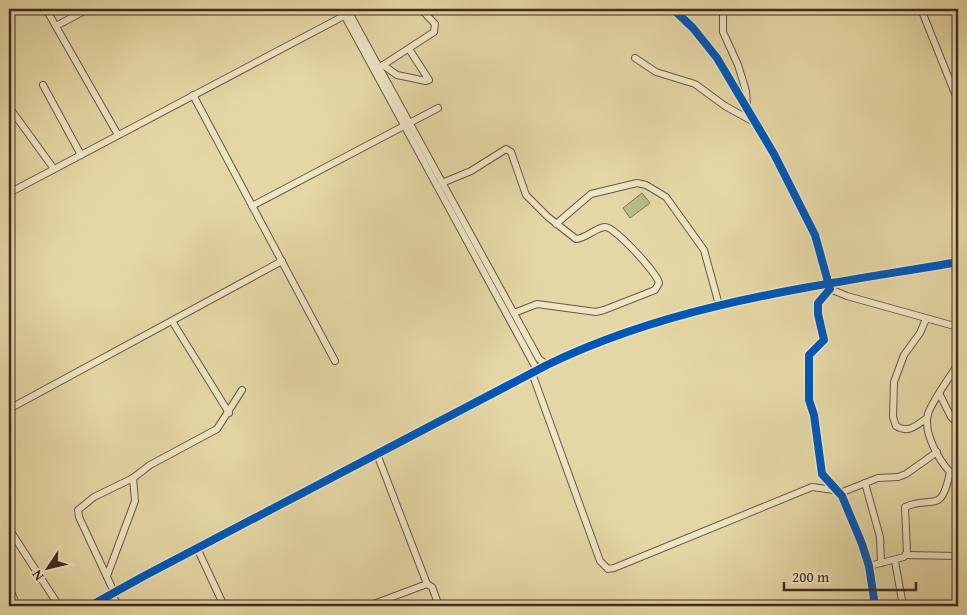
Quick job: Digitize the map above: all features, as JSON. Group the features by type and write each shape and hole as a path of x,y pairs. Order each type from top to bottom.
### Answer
{"street":[{"path":"46,9 118,135"},
{"path":"56,26 88,9"},
{"path":"9,193 345,11 357,9"},
{"path":"381,66 436,30 435,24 421,9"},
{"path":"673,9 693,28 717,58 774,154 815,236 829,286 847,296 958,328"},
{"path":"723,9 723,32 738,66 746,91 747,107"},
{"path":"921,9 958,101"},
{"path":"345,11 381,66 407,125 442,183 539,359 547,365"},
{"path":"345,11 407,125 535,372 600,561 608,569 812,487 838,492 878,478 898,477 906,474 937,452"},
{"path":"381,66 397,76 429,80 409,49"},
{"path":"635,58 656,72 694,84 725,106 754,122"},
{"path":"43,85 81,155"},
{"path":"193,95 335,361"},
{"path":"9,107 54,169"},
{"path":"252,206 438,108"},
{"path":"442,183 471,170 506,149 511,152 526,195 556,224 576,239 602,228 612,229 654,272 658,279 658,287 634,300 596,312 537,304 514,313"},
{"path":"556,224 591,194 637,184 646,185 666,197 704,250 719,305"},
{"path":"9,409 282,261"},
{"path":"90,606 547,365 625,331 719,305 958,262"},
{"path":"829,286 818,303 818,314 824,340 809,355 809,394 814,415 822,474 838,492 870,566 875,606"},
{"path":"926,319 920,333 904,355 894,382 893,417 896,426 904,430 927,418"},
{"path":"172,320 228,413"},
{"path":"958,364 930,409 927,418 937,452 950,472 958,475"},
{"path":"119,606 79,517 78,510 94,497 133,478 150,465 217,429 242,390"},
{"path":"940,395 951,418 958,424"},
{"path":"377,454 427,584 432,587 439,606"},
{"path":"906,555 905,507 932,503 941,497 950,472"},
{"path":"107,576 134,501 133,478"},
{"path":"865,483 880,537 882,563"},
{"path":"9,529 59,606"},
{"path":"197,548 224,606"},
{"path":"870,566 895,561 906,555 958,556"},
{"path":"895,561 903,606"},
{"path":"368,606 427,584"},
{"path":"9,587 16,606"}],"green space":[{"path":"642,193 650,203 630,218 623,208"}],"cycle path":[{"path":"673,9 693,28 717,58 774,154 815,235 830,289 818,303 818,314 824,340 809,355 809,400 814,415 822,474 842,496 862,544 869,566 875,606"},
{"path":"90,606 547,365 596,343 697,311 749,299 958,262"}]}
